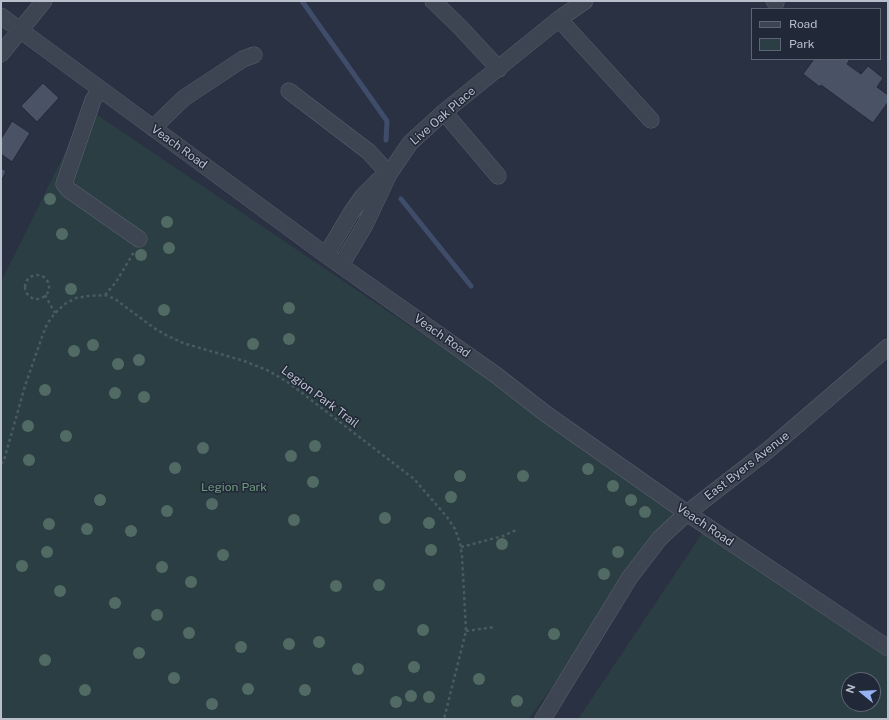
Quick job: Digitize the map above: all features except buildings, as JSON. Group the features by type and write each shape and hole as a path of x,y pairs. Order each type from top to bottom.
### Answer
{"street":[{"path":"1,54 44,1"},
{"path":"433,1 460,27 499,69"},
{"name":"Live Oak Place","path":"341,265 366,225 389,174 410,143 444,112 559,19 585,1"},
{"name":"Veach Road","path":"1,16 326,255 496,375 546,414 687,513 888,648"},
{"path":"559,19 651,120"},
{"path":"153,128 184,98 243,59 254,55"},
{"path":"100,89 93,100 64,184 69,190 139,239"},
{"path":"290,91 369,152 389,174 378,181 363,196 326,255"},
{"path":"444,112 498,176"},
{"name":"East Byers Avenue","path":"543,719 630,577 660,538 687,513 767,451 888,346"}],"path":[{"path":"1,464 4,460 25,386 43,334 48,324 65,304 76,298 105,295 116,282 136,248 139,239"},
{"path":"41,276 46,280 48,283 48,290 45,295 40,298 29,295 25,288 30,277 41,276"},
{"path":"45,295 55,314"},
{"name":"Legion Park Trail","path":"105,295 115,299 154,328 166,335 182,342 244,361 267,370 289,383 414,480 447,517 455,529 461,547 466,631 444,719"},
{"path":"461,547 503,536 516,530"},
{"path":"466,631 495,627"}],"green space":[{"name":"Legion Park","path":"87,108 687,513 630,577 529,719 1,719 1,282"},
{"path":"707,526 888,645 888,719 578,719"}],"waterway":[{"path":"302,1 387,121 386,140"},
{"path":"401,199 471,286"}]}
